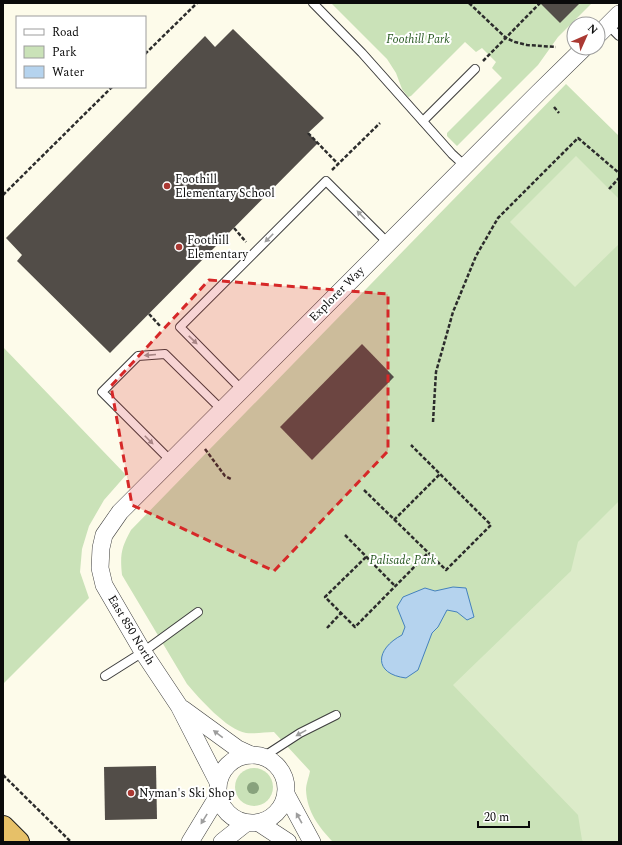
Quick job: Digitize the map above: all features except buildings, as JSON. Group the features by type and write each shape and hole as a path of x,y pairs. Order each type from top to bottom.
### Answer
{"highway":[{"path":"3,827 18,842"}],"street":[{"name":"Explorer Way","path":"100,548 107,529 120,512 576,56"},
{"name":"East 850 North","path":"100,548 100,568 104,585 143,652 179,706 218,789"},
{"name":"East 850 North","path":"179,706 238,749 257,756"},
{"path":"190,842 218,789 223,772 230,763 240,757 257,756 273,762 281,771 286,782 286,794 283,804 277,813 269,820 253,823 222,842"},
{"path":"218,789 222,806 228,814 237,820 253,823 288,842"},
{"path":"286,794 312,842"}],"lane":[{"path":"313,3 362,53 465,166"},
{"path":"423,121 475,69"},
{"path":"242,390 180,327 326,181 388,243"},
{"path":"170,461 102,392 138,356 165,354 222,410"},
{"path":"105,676 143,652 198,612"},
{"path":"257,756 336,715"}],"path":[{"path":"146,53 197,3"},
{"path":"469,3 506,38 527,45 556,46"},
{"path":"488,56 540,3"},
{"path":"3,195 111,88"},
{"path":"554,107 559,113"},
{"path":"330,171 380,123"},
{"path":"308,133 338,164"},
{"path":"433,422 436,372 453,312 476,256 498,218 578,138 619,174"},
{"path":"609,189 619,178"},
{"path":"234,228 246,242"},
{"path":"149,314 161,327"},
{"path":"200,444 225,476 231,479"},
{"path":"364,490 446,570 491,525 411,445"},
{"path":"394,520 440,474"},
{"path":"345,535 396,586"},
{"path":"366,557 325,597 355,627 428,553"},
{"path":"327,628 341,614"},
{"path":"3,775 71,842"}],"highlighted area":[{"path":"209,280 388,294 388,451 274,571 132,505 111,386"}],"green space":[{"name":"Foothill Park","path":"331,3 592,3 579,16 566,16 566,29 558,37 538,65 457,146 447,136 447,133 502,78 492,68 496,62 482,48 476,52 465,42 411,96 408,97 402,89 396,73 387,59"},
{"name":"Palisade Park","path":"566,84 619,136 619,842 333,842 323,831 311,812 306,790 310,771 274,732 246,733 239,731 230,726 214,713 187,684 122,575 121,557 123,547 131,530"},
{"path":"576,156 619,199 619,244 575,287 510,222"},
{"path":"3,347 126,475 104,500 89,526 82,549 80,572 89,598 3,684"},
{"path":"619,501 619,842 584,842 582,840 578,815 453,685 571,571 578,542"},
{"path":"254,768 267,774 273,787 267,800 254,806 241,800 235,787 241,774"}],"water":[{"path":"453,587 466,588 474,617 467,620 457,612 447,610 438,627 432,633 418,670 406,678 395,676 388,672 383,666 383,654 393,641 402,635 405,627 397,607 403,597 425,588 435,591"}],"place":[{"name":"Foothill Elementary School","path":"167,186"},
{"name":"Foothill Elementary","path":"179,247"},
{"name":"Nyman's Ski Shop","path":"131,793"}]}
